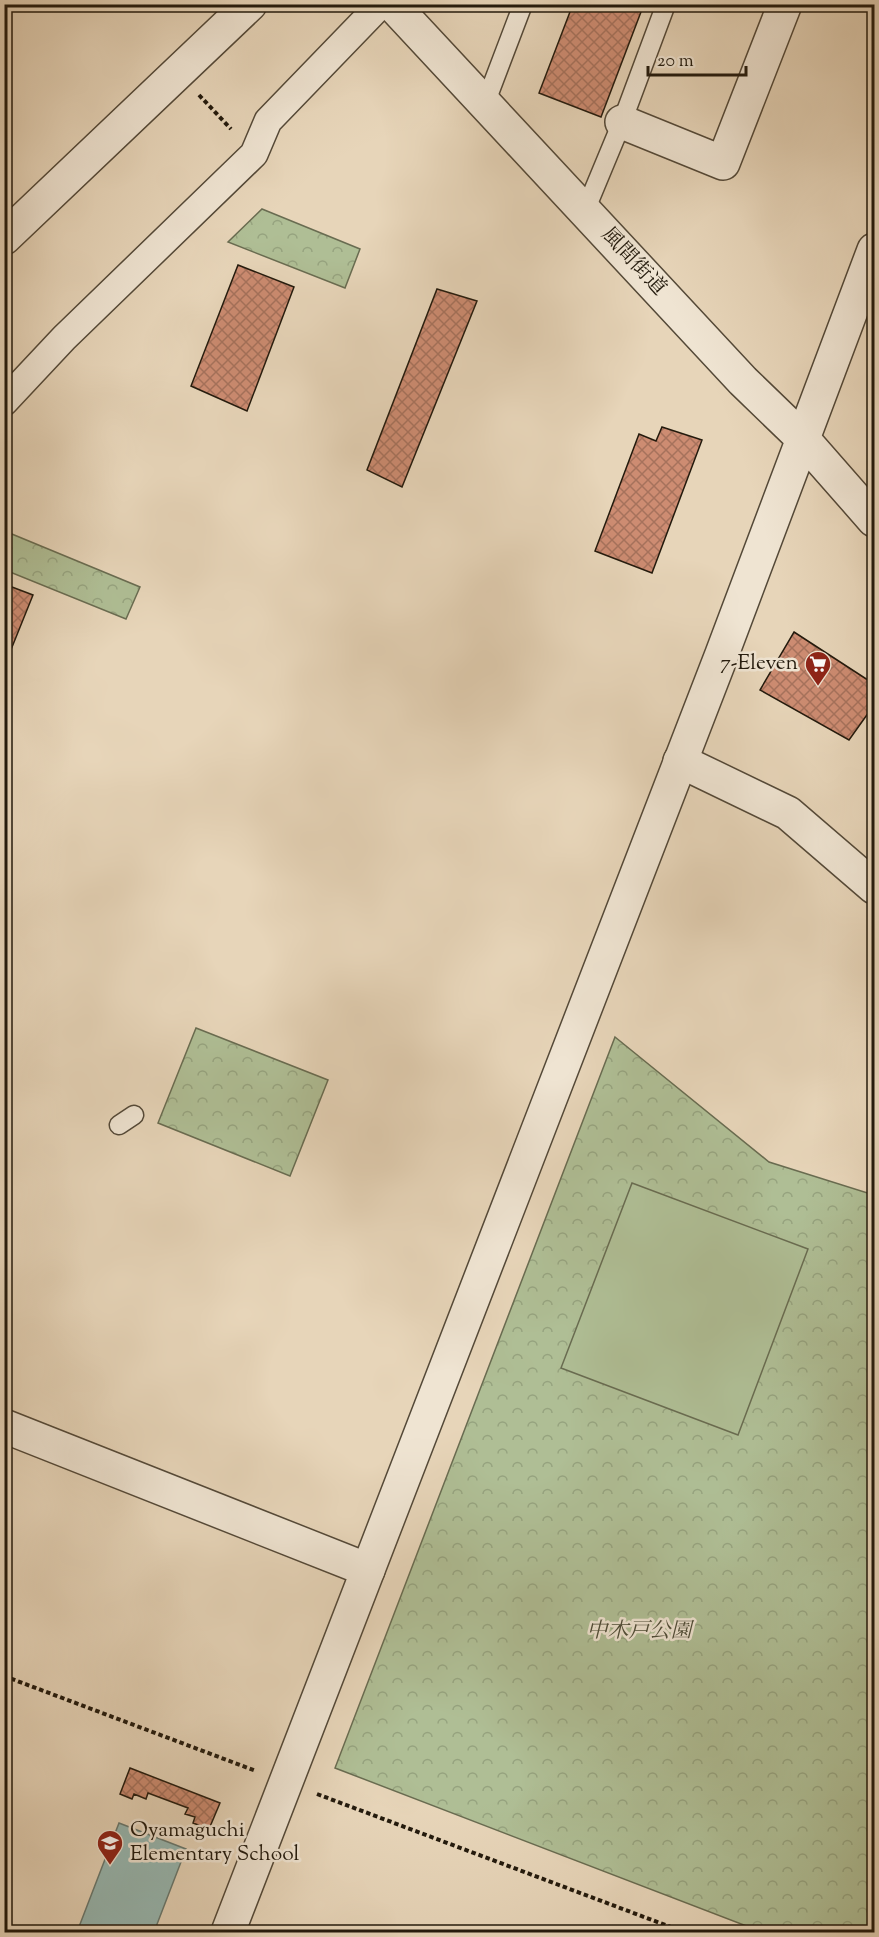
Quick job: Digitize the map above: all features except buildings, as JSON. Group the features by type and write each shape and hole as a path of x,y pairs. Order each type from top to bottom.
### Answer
{"street":[{"path":"4,238 250,4"},
{"path":"4,402 64,338 254,154 268,121 381,4"},
{"name":"風間街道","path":"392,4 743,381 802,438 874,520"},
{"path":"622,122 723,163 785,4"},
{"path":"228,1932 680,761 874,250"},
{"path":"680,761 788,813 874,887"},
{"path":"4,1426 368,1570"}],"lane":[{"path":"485,104 523,4"},
{"path":"585,211 622,122 666,4"}],"path":[{"path":"178,73 254,154"},
{"path":"4,1676 684,1932"}],"green space":[{"path":"262,209 360,249 345,288 228,242"},
{"path":"7,532 140,587 126,619 5,570 5,535"},
{"path":"196,1028 328,1080 290,1176 158,1123"},
{"name":"中木戸公園","path":"615,1037 769,1162 874,1195 874,1932 762,1932 335,1768"},
{"path":"632,1183 808,1249 738,1435 561,1368"}],"water":[{"path":"119,1823 186,1849 154,1932 77,1932"}],"place":[{"name":"7-Eleven","path":"818,687"},
{"name":"Oyamaguchi Elementary School","path":"110,1866"}]}
